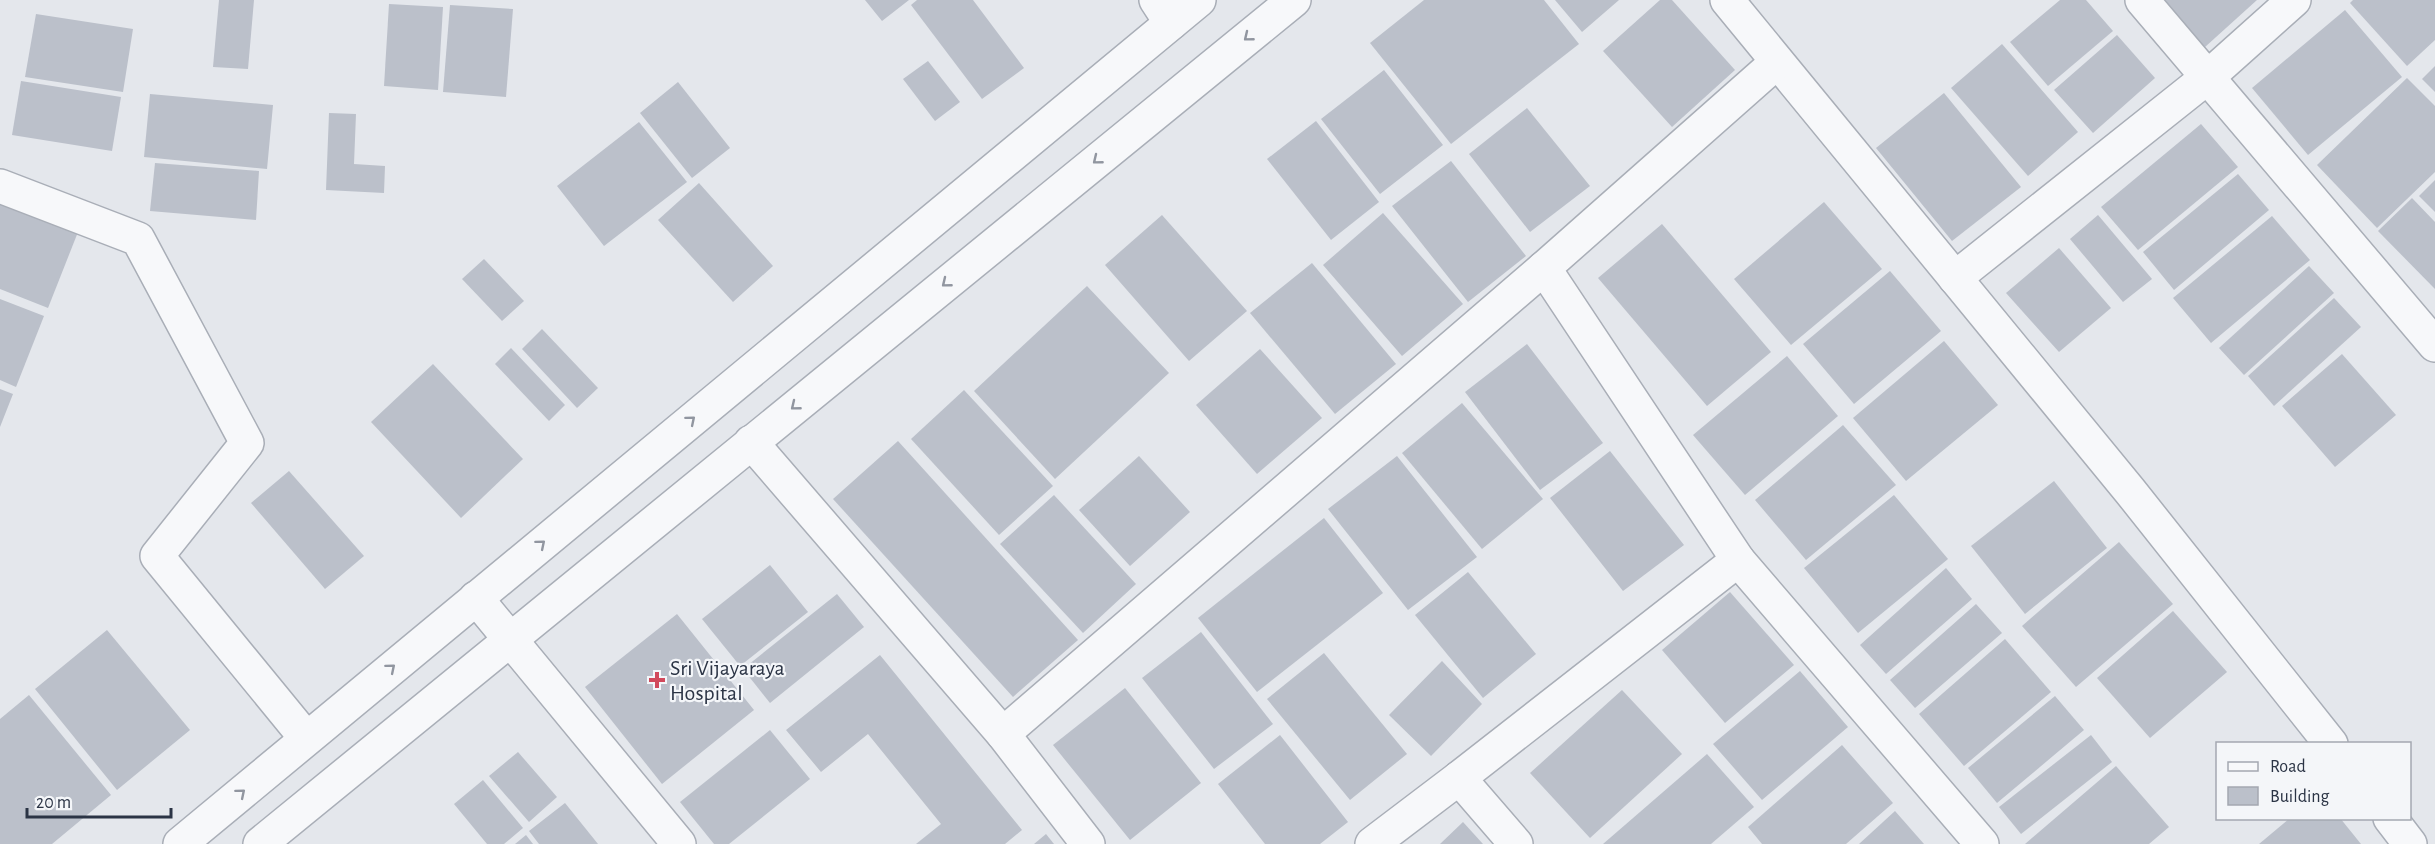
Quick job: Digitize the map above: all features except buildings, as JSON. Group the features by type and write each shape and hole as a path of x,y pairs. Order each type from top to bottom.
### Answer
{"street":[{"path":"180,844 476,598 1164,11 1199,0"},
{"path":"260,844 1294,0"},
{"path":"1727,0 2130,491 2329,742"},
{"path":"2142,0 2209,76 2435,345"},
{"path":"1956,278 2209,76 2294,0"},
{"path":"1004,734 1544,268 1777,62"},
{"path":"0,186 138,239 247,443 157,556 306,738"},
{"path":"1544,268 1738,560 1982,844"},
{"path":"751,442 1004,734 1088,844"},
{"path":"1372,844 1738,560"},
{"path":"476,598 679,844"},
{"path":"1459,778 1516,844"},
{"path":"2391,820 2410,844"}],"place":[{"name":"Sri Vijayaraya Hospital","path":"657,680"}]}
